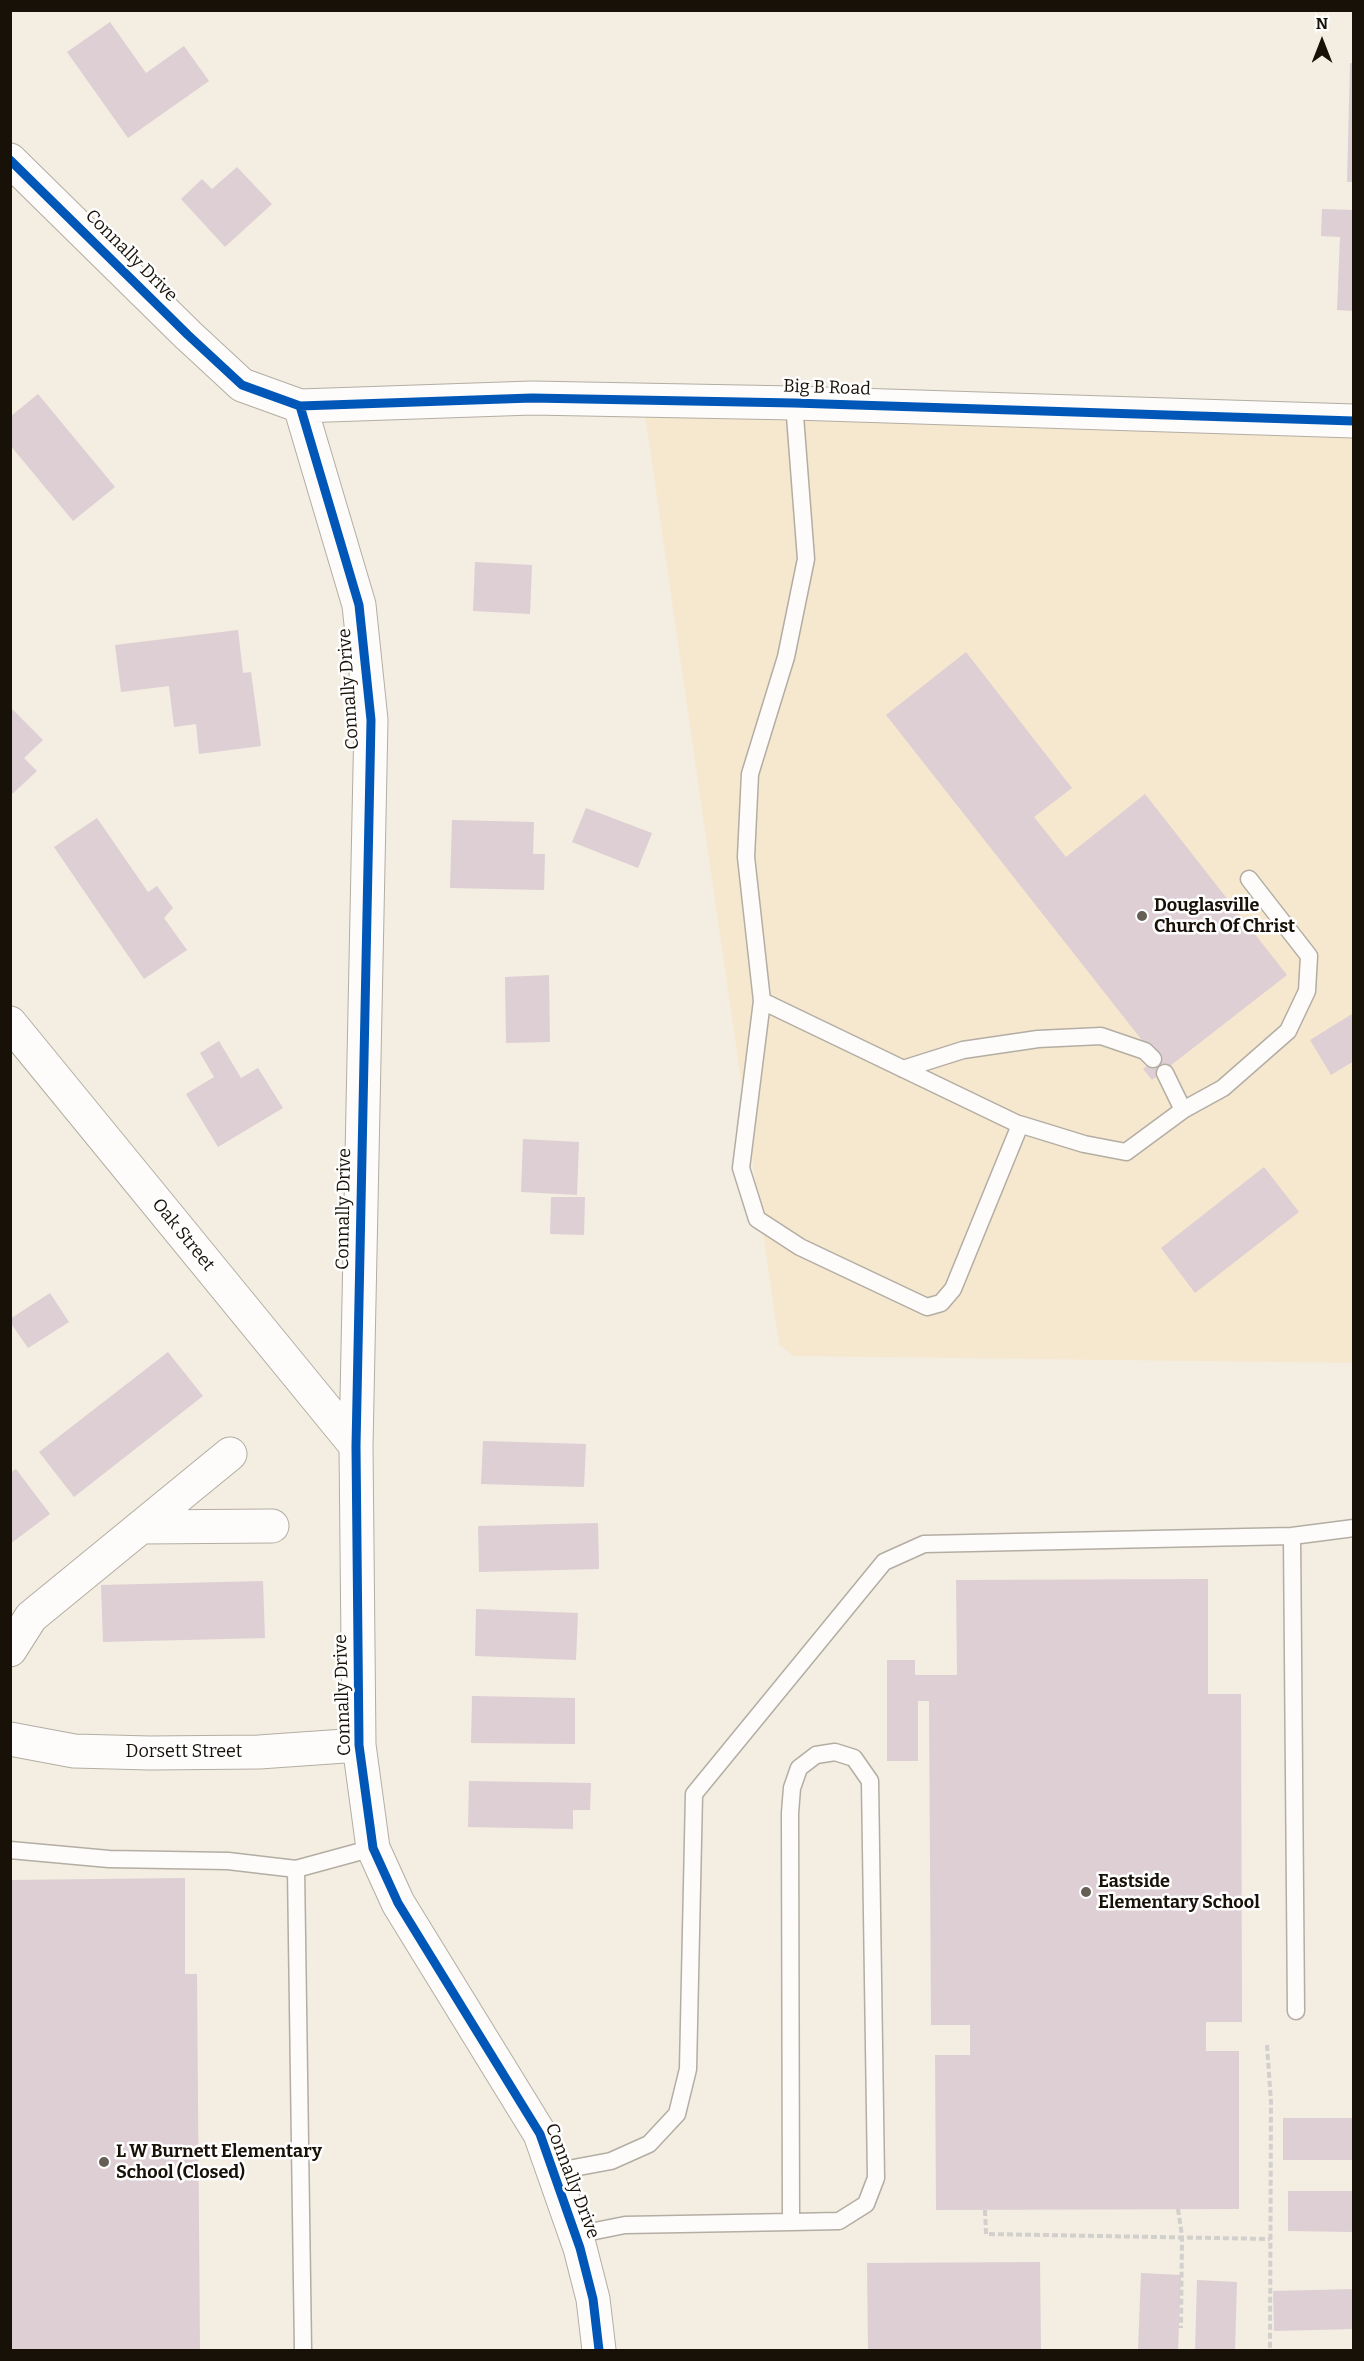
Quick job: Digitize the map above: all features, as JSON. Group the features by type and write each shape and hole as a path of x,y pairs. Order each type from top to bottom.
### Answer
{"street":[{"name":"Connally Drive","path":"10,160 242,385 300,406 359,605 371,720 356,1446 359,1745 373,1848 398,1903 540,2134 575,2235 592,2299 599,2350"},
{"name":"Big B Road","path":"300,406 532,398 794,403 1353,421"},
{"name":"Oak Street","path":"10,1023 356,1446"},
{"path":"10,1650 31,1617 230,1454"},
{"path":"142,1527 272,1526"},
{"name":"Dorsett Street","path":"10,1739 74,1751 150,1753 259,1752 359,1745"}],"lane":[{"path":"794,403 806,559 786,657 750,774 746,857 762,1001 741,1168 757,1219 800,1247 927,1306 941,1304 953,1289 1019,1124"},
{"path":"762,1001 1019,1124 1084,1144 1126,1152 1183,1110 1223,1088 1288,1031 1307,991 1309,956 1249,879"},
{"path":"903,1069 963,1050 1038,1039 1101,1036 1145,1051 1153,1059"},
{"path":"1165,1073 1183,1110"},
{"path":"552,2172 611,2161 649,2144 678,2114 688,2070 694,1794 884,1562 924,1544 1292,1536 1353,1528"},
{"path":"1292,1536 1296,2011"},
{"path":"575,2235 625,2225 791,2222 838,2221 866,2204 876,2178 870,1781 854,1758 835,1752 816,1755 800,1768 792,1788 790,1813 791,2222"},
{"path":"10,1850 108,1859 228,1860 296,1869 373,1848"},
{"path":"296,1869 303,2350"}],"path":[{"path":"1267,2045 1271,2102 1270,2350"},
{"path":"1178,2209 1182,2236 1181,2328"},
{"path":"986,2210 986,2234 1270,2239"}],"shaded area":[{"path":"645,414 1353,417 1353,1363 793,1356 779,1344"}],"building":[{"path":"110,22 146,73 184,46 209,81 128,138 67,52"},
{"path":"1350,63 1354,63 1354,182 1347,182"},
{"path":"237,167 272,204 225,247 181,199 202,179 212,189"},
{"path":"1322,209 1354,210 1354,311 1337,310 1340,237 1321,236"},
{"path":"38,394 115,487 73,521 10,445 10,417"},
{"path":"475,562 532,565 530,614 473,611"},
{"path":"238,630 243,673 251,672 261,746 199,754 196,724 174,727 169,686 121,692 115,645"},
{"name":"Douglasville Church Of Christ","path":"966,652 1072,788 1034,817 1066,857 1145,794 1287,975 1152,1080 1143,1069 1156,1058 886,715"},
{"path":"10,707 43,740 24,758 37,771 10,796"},
{"path":"586,808 652,833 638,868 572,842"},
{"path":"97,818 148,892 157,886 173,908 164,918 187,950 144,979 54,847"},
{"path":"452,820 534,822 533,854 545,854 544,890 450,888"},
{"path":"549,975 550,1042 506,1043 505,977"},
{"path":"1352,1014 1354,1061 1331,1075 1310,1040"},
{"path":"219,1041 241,1078 258,1068 283,1108 218,1147 186,1094 214,1077 200,1053"},
{"path":"523,1139 579,1142 577,1195 521,1192"},
{"path":"1264,1167 1299,1212 1195,1293 1161,1248"},
{"path":"551,1197 585,1197 584,1235 550,1234"},
{"path":"50,1293 69,1322 28,1348 10,1319"},
{"path":"168,1352 203,1396 74,1497 39,1452"},
{"path":"483,1441 586,1444 584,1487 481,1484"},
{"path":"16,1469 50,1514 10,1544 10,1473"},
{"path":"598,1523 599,1569 479,1572 478,1526"},
{"name":"Eastside Elementary School","path":"1208,1579 1208,1694 1241,1694 1242,2022 1206,2022 1206,2051 1239,2051 1239,2209 936,2210 935,2055 970,2055 970,2025 931,2025 929,1701 918,1701 918,1761 887,1761 887,1660 915,1660 915,1675 957,1675 956,1580"},
{"path":"263,1581 265,1638 103,1642 101,1585"},
{"path":"476,1609 578,1613 576,1660 475,1656"},
{"path":"472,1696 575,1698 575,1744 471,1743"},
{"path":"469,1781 591,1783 590,1810 573,1810 573,1829 468,1827"},
{"name":"L W Burnett Elementary School (Closed)","path":"185,1878 185,1974 197,1974 200,2350 10,2350 10,1880"},
{"path":"1283,2118 1354,2118 1354,2160 1283,2160"},
{"path":"1288,2191 1354,2191 1354,2232 1288,2231"},
{"path":"1040,2262 1041,2350 868,2350 867,2263"},
{"path":"1141,2273 1181,2275 1178,2350 1138,2350"},
{"path":"1197,2280 1237,2282 1235,2350 1195,2350"},
{"path":"1354,2289 1354,2329 1274,2331 1273,2291"}],"cycle path":[{"path":"10,160 242,385 300,406 359,605 371,720 356,1446 359,1745 373,1848 398,1903 540,2134 580,2248 593,2299 599,2350"},
{"path":"300,406 532,398 794,403 1354,421"}],"place":[{"name":"Douglasville Church Of Christ","path":"1142,916"},
{"name":"Eastside Elementary School","path":"1086,1892"},
{"name":"L W Burnett Elementary School (Closed)","path":"104,2162"}]}
